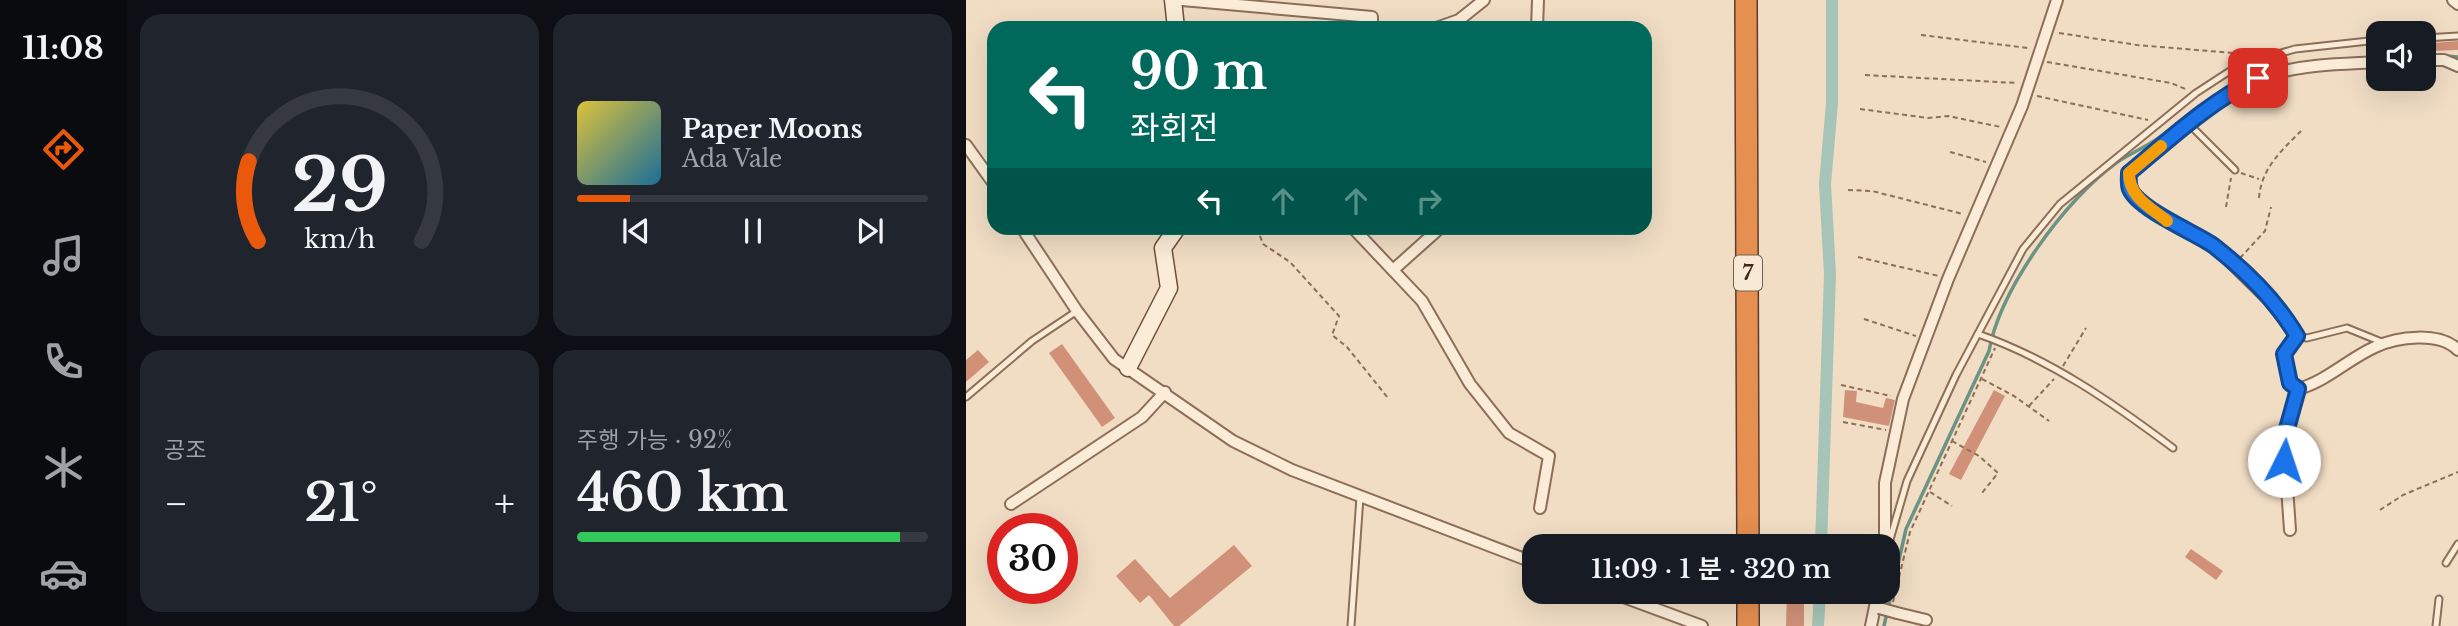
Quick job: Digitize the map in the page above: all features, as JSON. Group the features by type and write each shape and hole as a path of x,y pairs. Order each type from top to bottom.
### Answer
{"highway":[{"name":"7","path":"1746,0 1748,534"},
{"path":"1748,604 1748,626"}],"street":[{"path":"1173,0 1174,21"},
{"path":"1182,0 1372,17 1372,21"},
{"path":"1456,21 1484,0"},
{"path":"1537,21 1538,0"},
{"path":"1886,534 1883,502 1894,432 1903,399 1994,164 2012,130 2057,0"},
{"path":"2453,0 2458,4"},
{"path":"2436,60 2444,60 2458,66"},
{"path":"2298,389 2290,383 2284,354 2297,336 2288,321 2209,243 2170,223 2130,189 2129,173 2188,123 2234,90 2268,75 2317,65 2366,63"},
{"path":"966,145 987,174"},
{"path":"1027,235 1106,351 1128,369 1250,451 1522,558"},
{"path":"1128,369 1169,288 1163,248 1172,235"},
{"path":"1360,235 1422,301 1469,384 1509,433 1549,456 1540,509"},
{"path":"1393,270 1432,235"},
{"path":"2298,389 2321,380 2372,348 2386,344 2429,338 2449,343 2458,350"},
{"path":"2290,530 2284,444 2298,389"},
{"path":"1011,504 1142,417 1165,392"},
{"path":"1642,604 1702,626"},
{"path":"1871,626 1877,604"},
{"path":"1877,608 1894,610 1926,621"}],"lane":[{"path":"2436,37 2458,36"},
{"path":"1890,534 1898,503 1939,409 2023,249 2049,215 2196,93 2239,65 2295,49 2366,41"},
{"path":"2188,123 2235,170"},
{"path":"966,397 1032,341 1077,310"},
{"path":"2297,336 2307,338 2347,328 2386,344"},
{"path":"1978,334 1998,341 2111,401 2173,448"},
{"path":"1351,626 1360,496"},
{"path":"1883,502 1898,503"},
{"path":"2446,563 2458,544"},
{"path":"2436,626 2439,599"}],"path":[{"path":"2048,31 2137,45 2265,56"},
{"path":"1921,35 2039,55 2079,70 2171,83 2196,93"},
{"path":"1864,75 2010,81 2027,89 2160,125"},
{"path":"1860,109 1928,118 1948,116 2012,130"},
{"path":"2259,198 2260,180 2281,151 2301,131"},
{"path":"1950,152 1994,164"},
{"path":"2226,207 2231,175 2235,170 2260,180"},
{"path":"1848,190 1872,191 1974,217"},
{"path":"2234,265 2261,237 2272,207"},
{"path":"1260,235 1263,244 1290,262 1339,316 1332,335 1347,347 1388,398"},
{"path":"1858,257 1948,279"},
{"path":"1864,319 1924,339"},
{"path":"1900,570 1910,532 1998,341"},
{"path":"1980,378 2029,406 2049,421"},
{"path":"1841,385 1903,399"},
{"path":"1843,422 1894,432"},
{"path":"1951,441 1979,456 1998,473 1982,493"},
{"path":"2380,510 2403,495 2458,472"},
{"path":"1929,492 1952,506"},
{"path":"1894,610 1895,604"}],"building":[{"path":"2458,41 2458,50 2436,51 2436,43"},
{"path":"1062,344 1115,418 1102,427 1049,353"},
{"path":"978,350 989,362 966,382 966,360"},
{"path":"1845,390 1857,391 1856,402 1883,408 1886,398 1895,400 1889,426 1843,417"},
{"path":"1994,390 2005,396 1961,480 1949,474"},
{"path":"1234,545 1252,566 1179,626 1174,626 1149,595 1140,603 1116,576 1135,559 1170,598"},
{"path":"2191,549 2223,571 2216,580 2185,557"},
{"path":"1787,604 1804,604 1804,626 1786,626"}],"waterway":[{"path":"1821,534 1830,274 1825,184 1832,103 1832,0"},
{"path":"2436,55 2458,57"},
{"path":"1884,626 1906,529 1989,351 2006,301 2038,248 2076,199 2116,163 2157,139 2222,91 2265,71"},
{"path":"1818,626 1819,604"}],"slow traffic":[{"path":"2161,146 2129,173 2129,183 2133,193 2167,221"}],"route":[{"path":"2258,78 2234,90 2188,123 2129,173 2129,183 2133,193 2170,223 2216,248 2250,279 2288,321 2297,336 2284,354 2290,383 2298,389 2285,436 2284,461"}]}
